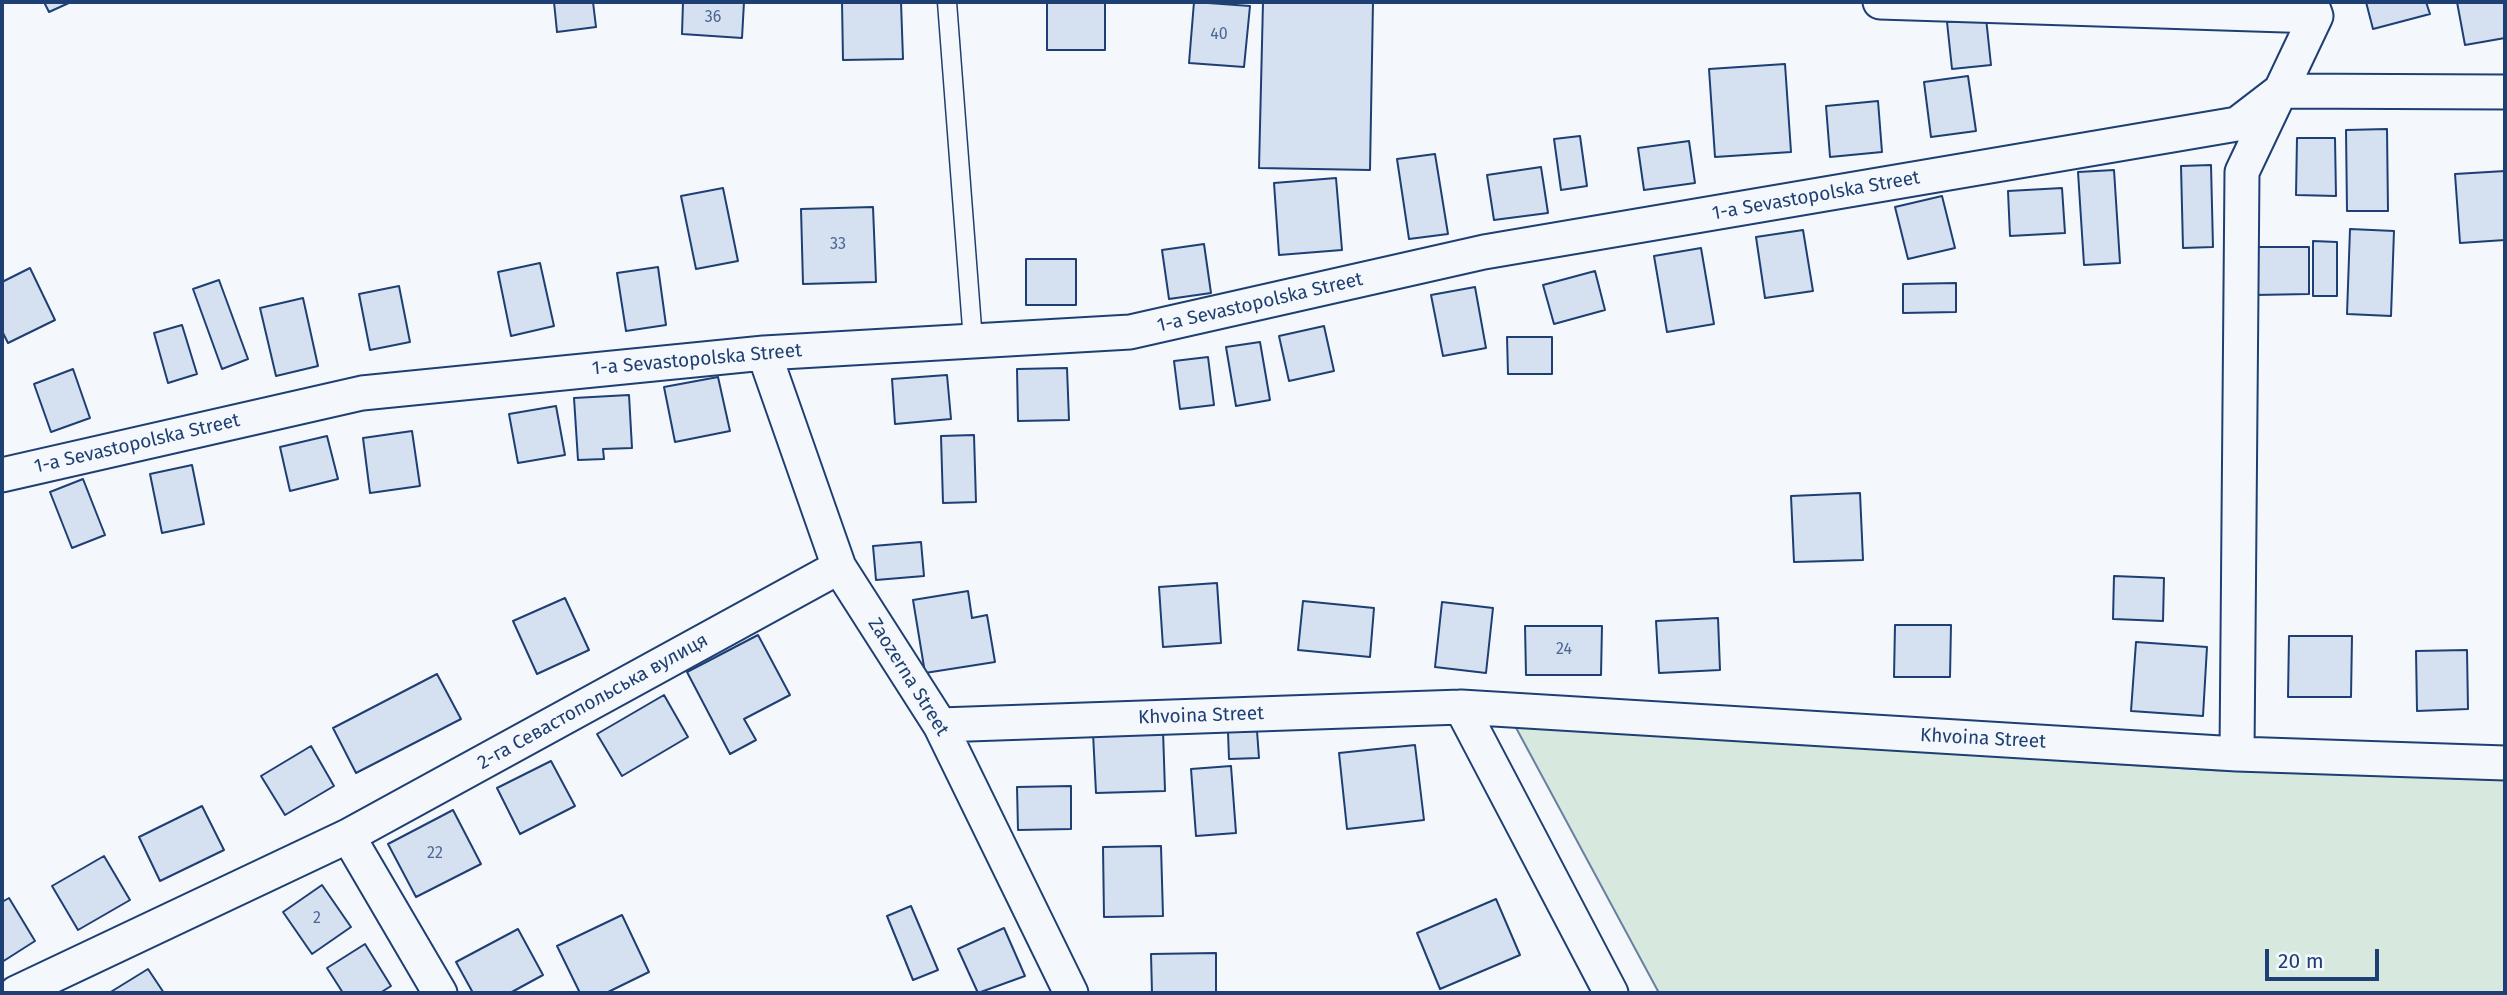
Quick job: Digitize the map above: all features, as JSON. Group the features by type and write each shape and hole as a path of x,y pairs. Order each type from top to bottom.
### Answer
{"street":[{"path":"1880,2 2314,9 2280,92 2242,172 2236,754"},
{"name":"1-a Sevastopolska Street","path":"2,475 362,393 764,353 1130,332 1484,252 2237,124 2280,92"},
{"path":"2280,92 2505,92"},
{"name":"Zaozerna Street","path":"764,353 839,567 940,724 1071,993"},
{"name":"2-га Севастопольська вулиця","path":"17,993 348,836 839,567"},
{"path":"1461,707 1611,993"},
{"name":"Khvoina Street","path":"940,724 1461,707 2236,754 2505,763"},
{"path":"348,836 440,993"}],"lane":[{"path":"947,2 973,341"}],"shaded area":[{"path":"1514,724 2210,770 2505,780 2505,993 1659,993"}],"building":[{"path":"44,2 71,2 49,12"},
{"path":"554,2 593,2 596,27 557,32"},
{"path":"683,2 744,2 742,38 682,34"},
{"path":"842,2 901,2 903,59 843,60"},
{"path":"1047,2 1105,2 1105,50 1047,50"},
{"path":"1194,2 1250,6 1244,67 1189,63"},
{"path":"1263,2 1373,2 1370,170 1259,168"},
{"path":"2366,2 2426,2 2430,14 2373,29"},
{"path":"2457,2 2505,2 2505,38 2465,45"},
{"path":"1986,18 1991,65 1952,69 1947,22"},
{"path":"1785,64 1791,152 1715,157 1709,69"},
{"path":"1968,76 1976,131 1931,137 1924,82"},
{"path":"1878,101 1882,152 1830,157 1826,106"},
{"path":"2387,129 2388,211 2347,211 2346,130"},
{"path":"1580,136 1587,186 1561,190 1554,139"},
{"path":"2297,138 2335,138 2336,196 2296,195"},
{"path":"1689,141 1695,183 1644,190 1638,148"},
{"path":"1435,154 1448,234 1409,239 1397,159"},
{"path":"2211,165 2213,247 2183,248 2181,166"},
{"path":"1541,167 1548,213 1494,220 1487,175"},
{"path":"2114,170 2120,263 2084,265 2078,172"},
{"path":"2505,171 2505,240 2460,243 2455,174"},
{"path":"1336,178 1342,250 1279,255 1274,183"},
{"path":"723,188 738,261 696,269 681,196"},
{"path":"2062,188 2065,233 2010,236 2008,191"},
{"path":"1942,196 1955,248 1908,259 1895,207"},
{"path":"873,207 876,282 803,284 801,209"},
{"path":"2350,229 2394,231 2391,316 2347,314"},
{"path":"1803,230 1813,291 1765,298 1756,237"},
{"path":"2313,241 2337,242 2337,296 2313,296"},
{"path":"1204,244 1211,293 1169,299 1162,250"},
{"path":"2255,247 2309,247 2309,294 2255,295"},
{"path":"1701,248 1714,324 1667,332 1654,256"},
{"path":"1026,259 1076,259 1076,305 1026,305"},
{"path":"540,263 554,326 511,336 498,272"},
{"path":"658,267 666,325 626,331 617,273"},
{"path":"30,268 55,320 8,343 2,331 2,282"},
{"path":"1595,271 1605,310 1554,324 1543,285"},
{"path":"219,280 248,359 222,369 193,289"},
{"path":"1956,283 1956,312 1903,313 1903,284"},
{"path":"399,286 410,342 370,350 359,294"},
{"path":"1475,287 1486,348 1443,356 1431,295"},
{"path":"303,298 318,366 276,376 260,308"},
{"path":"182,325 197,374 168,383 154,333"},
{"path":"1324,326 1334,371 1289,381 1279,336"},
{"path":"1507,337 1552,337 1552,374 1508,374"},
{"path":"1260,342 1270,400 1236,406 1226,347"},
{"path":"1208,357 1214,405 1180,409 1174,361"},
{"path":"1067,368 1069,420 1018,421 1017,369"},
{"path":"73,369 90,418 51,432 34,384"},
{"path":"947,375 951,419 895,424 892,379"},
{"path":"718,377 730,431 675,442 664,387"},
{"path":"629,395 632,448 603,449 604,459 578,460 574,398"},
{"path":"556,406 565,455 518,463 509,414"},
{"path":"412,431 420,486 370,493 363,438"},
{"path":"974,435 976,502 943,503 941,436"},
{"path":"327,436 338,479 290,491 280,447"},
{"path":"192,465 204,524 162,533 150,474"},
{"path":"83,479 105,535 72,548 50,492"},
{"path":"1860,493 1863,560 1794,562 1791,496"},
{"path":"921,542 924,576 876,580 873,546"},
{"path":"2114,576 2164,578 2163,621 2113,619"},
{"path":"1217,583 1221,643 1163,647 1159,587"},
{"path":"968,591 972,618 987,615 995,662 925,673 913,600"},
{"path":"565,598 589,650 537,674 513,621"},
{"path":"1303,601 1374,608 1370,657 1298,650"},
{"path":"1442,602 1493,608 1486,673 1435,667"},
{"path":"1718,618 1720,670 1659,673 1656,621"},
{"path":"1895,625 1951,625 1950,677 1894,677"},
{"path":"1525,626 1602,626 1601,675 1526,675"},
{"path":"758,635 790,695 744,719 756,740 730,754 687,672"},
{"path":"2289,636 2352,636 2351,697 2288,697"},
{"path":"2136,642 2207,647 2203,716 2131,711"},
{"path":"2467,650 2468,709 2417,711 2416,651"},
{"path":"437,674 461,719 356,773 333,728"},
{"path":"664,695 688,737 622,776 597,734"},
{"path":"1163,730 1165,791 1096,793 1093,733"},
{"path":"1257,731 1259,758 1229,759 1228,732"},
{"path":"1415,745 1424,820 1347,829 1339,753"},
{"path":"311,746 334,786 285,815 261,776"},
{"path":"551,761 575,806 520,834 497,788"},
{"path":"1231,766 1236,833 1196,836 1191,769"},
{"path":"1071,786 1071,829 1018,830 1017,787"},
{"path":"202,806 224,850 160,881 139,837"},
{"path":"453,810 481,864 416,897 388,844"},
{"path":"1161,846 1163,916 1104,917 1103,847"},
{"path":"104,856 130,900 78,930 52,886"},
{"path":"322,885 351,927 312,954 283,912"},
{"path":"9,898 35,941 2,962 2,902"},
{"path":"1496,899 1520,955 1440,989 1417,933"},
{"path":"911,906 938,970 913,980 887,916"},
{"path":"622,915 649,972 606,993 580,993 557,946"},
{"path":"1004,928 1025,976 978,993 958,949"},
{"path":"518,929 543,975 510,993 473,993 456,962"},
{"path":"365,944 391,986 380,993 343,993 327,968"},
{"path":"1216,953 1216,993 1152,993 1151,954"},
{"path":"148,969 164,993 109,993"}]}
